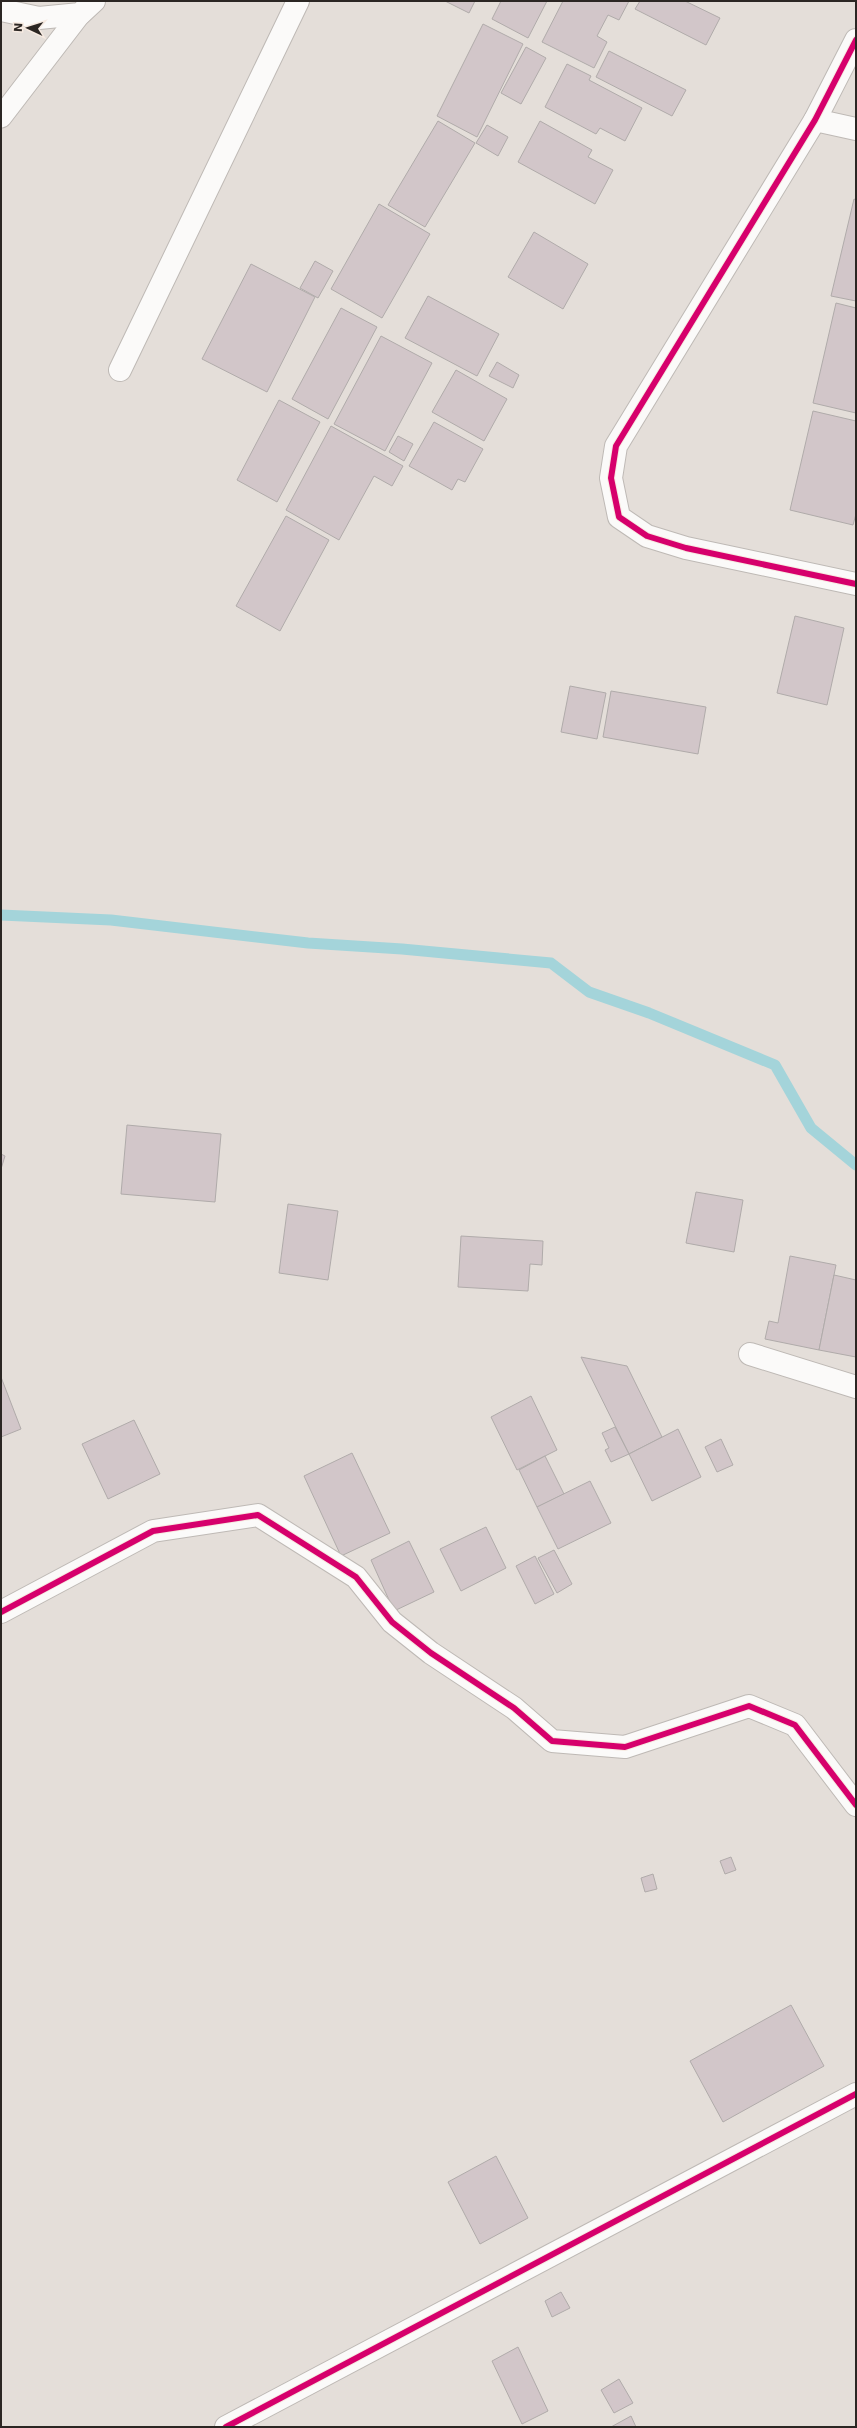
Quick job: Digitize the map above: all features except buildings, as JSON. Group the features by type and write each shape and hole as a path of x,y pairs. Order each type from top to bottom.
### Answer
{"street":[{"path":"120,370 298,1"},
{"path":"1,10 39,18 87,8"},
{"path":"856,40 815,120 616,446 612,478 619,517 647,536 686,548 856,584"},
{"path":"815,120 856,129"},
{"path":"750,1354 856,1387"},
{"path":"1,1612 153,1531 258,1515 356,1577 392,1622 431,1653 514,1708 552,1742 626,1747 749,1706 795,1725 856,1805"},
{"path":"226,2427 856,2094"}],"lane":[{"path":"1,117 87,8"}],"waterway":[{"path":"1,915 111,920 308,943 402,949 551,963 589,992 649,1013 775,1065 811,1128 856,1165"}],"cycle path":[{"path":"856,40 815,120 616,446 611,478 619,517 647,536 686,548 856,584"},
{"path":"1,1612 153,1531 258,1515 356,1577 392,1622 431,1653 514,1708 552,1741 625,1747 749,1706 795,1725 856,1805"},
{"path":"226,2427 856,2094"}]}
